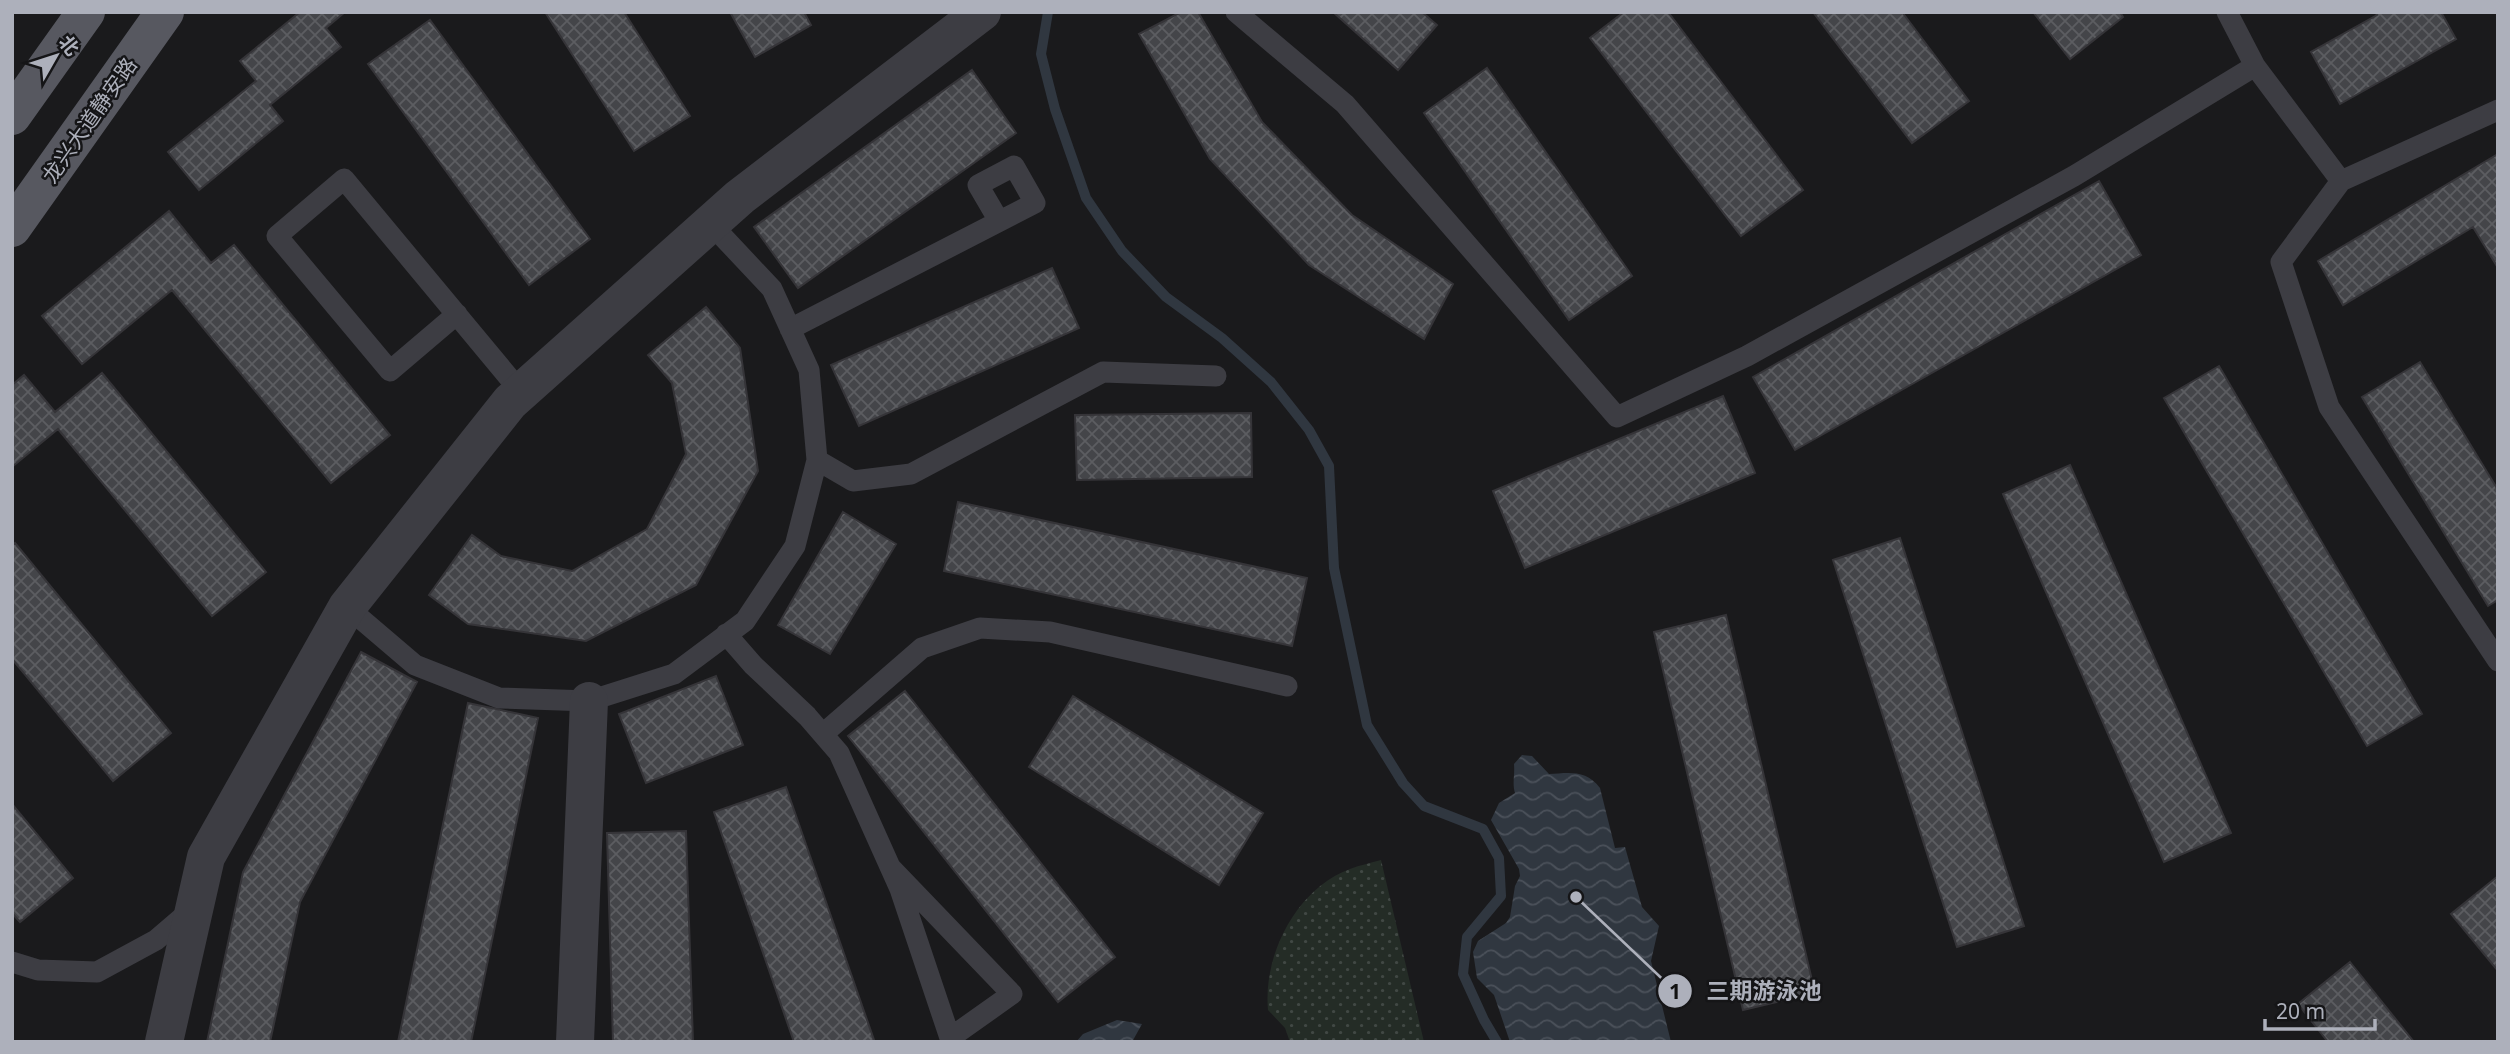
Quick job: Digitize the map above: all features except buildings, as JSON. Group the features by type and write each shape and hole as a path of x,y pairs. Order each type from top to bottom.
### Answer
{"main road":[{"name":"龙兴大道静安路","path":"12,228 165,12"},
{"path":"12,116 72,19"}],"street":[{"path":"164,1042 206,857 348,607 510,402 740,197 982,12"},
{"path":"575,1042 589,701"}],"lane":[{"path":"1236,12 1345,104 1617,417 1747,356 2074,176 2255,66"},
{"path":"2227,12 2255,66 2340,181"},
{"path":"2498,110 2340,181 2281,261 2329,407 2498,661"},
{"path":"457,314 390,371 277,236 344,179 457,314 521,391"},
{"path":"790,329 999,221"},
{"path":"348,607 415,665 499,698 589,701 674,674 745,621 795,546 817,460 809,370 772,289 710,223"},
{"path":"817,460 853,481 911,474 1103,372 1216,376"},
{"path":"823,734 922,648 980,628 1050,632 1287,687"},
{"path":"726,634 752,665 839,753 900,889 950,1038 1012,994 891,867"},
{"path":"12,962 38,971 97,972 156,940 195,906"}],"shaded area":[{"path":"1381,860 1424,1042 1290,1042 1285,1028 1268,1010 1271,968 1287,926 1299,908 1331,879 1354,868"}],"water":[{"path":"1522,755 1532,756 1549,774 1583,775 1600,788 1615,848 1625,847 1642,907 1659,926 1651,961 1671,1042 1510,1042 1494,995 1477,978 1473,952 1478,941 1506,923 1510,917 1515,886 1520,876 1519,869 1491,820 1499,803 1515,793 1514,764"},
{"path":"1117,1020 1142,1024 1132,1042 1076,1042 1083,1034"}],"waterway":[{"path":"1048,12 1041,54 1055,109 1086,198 1122,251 1166,297 1222,338 1271,382 1309,430 1329,466 1334,568 1367,725 1403,783 1424,806 1483,829 1499,858 1501,896 1467,937 1463,974 1497,1042"}],"place":[{"name":"三期游泳池","path":"1576,897"}]}
